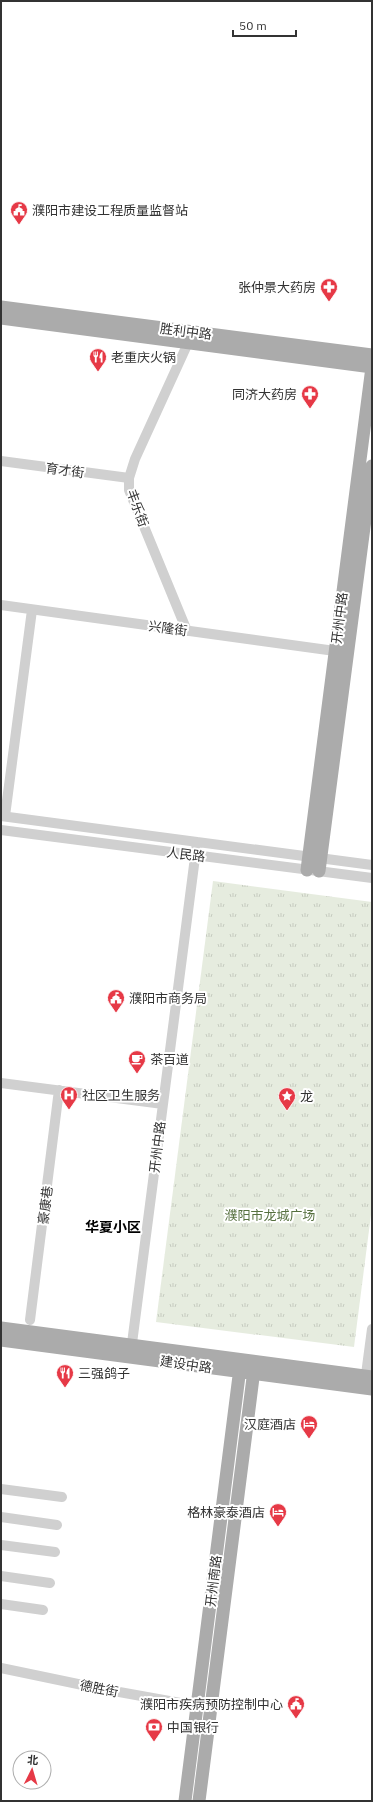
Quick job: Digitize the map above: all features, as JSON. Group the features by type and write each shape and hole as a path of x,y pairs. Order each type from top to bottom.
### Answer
{"main road":[{"name":"胜利中路","path":"1,306 372,355"},
{"name":"胜利中路","path":"1,318 372,367"},
{"name":"开州中路","path":"315,857 335,651 372,367"},
{"name":"开州中路","path":"313,871 372,466"},
{"name":"建设中路","path":"1,1328 131,1351 369,1383"},
{"name":"建设中路","path":"1,1340 131,1351"},
{"name":"开州南路","path":"185,1801 241,1366"},
{"name":"开州南路","path":"199,1801 255,1368"}],"street":[{"name":"丰乐街","path":"187,631 129,490 129,478 134,459 188,343"},
{"name":"育才街","path":"1,461 129,478"},
{"name":"兴隆街","path":"1,605 335,651"},
{"path":"3,816 32,610"},
{"name":"人民路","path":"3,816 372,864"},
{"name":"人民路","path":"1,830 372,878"},
{"name":"开州中路","path":"131,1351 197,842"},
{"path":"1,1083 163,1104"},
{"name":"豪康巷","path":"30,1320 59,1090"},
{"path":"369,1383 372,1329"},
{"path":"1,1489 62,1497"},
{"path":"1,1517 57,1525"},
{"path":"1,1545 55,1552"},
{"path":"1,1576 50,1583"},
{"path":"1,1604 43,1610"},
{"name":"德胜街","path":"1,1668 97,1688 197,1706"}],"green space":[{"name":"濮阳市龙城广场","path":"213,881 372,902 372,1207 354,1347 156,1322"}],"place":[{"name":"濮阳市建设工程质量监督站","path":"19,225"},
{"name":"张仲景大药房","path":"329,302"},
{"name":"老重庆火锅","path":"98,372"},
{"name":"同济大药房","path":"310,409"},
{"name":"濮阳市商务局","path":"116,1013"},
{"name":"茶百道","path":"137,1074"},
{"name":"社区卫生服务","path":"69,1110"},
{"name":"龙","path":"287,1111"},
{"name":"三强鸽子","path":"65,1388"},
{"name":"汉庭酒店","path":"309,1439"},
{"name":"格林豪泰酒店","path":"278,1527"},
{"name":"濮阳市疾病预防控制中心","path":"296,1719"},
{"name":"中国银行","path":"154,1742"}],"district":[{"name":"华夏小区","path":"113,1227"}]}
